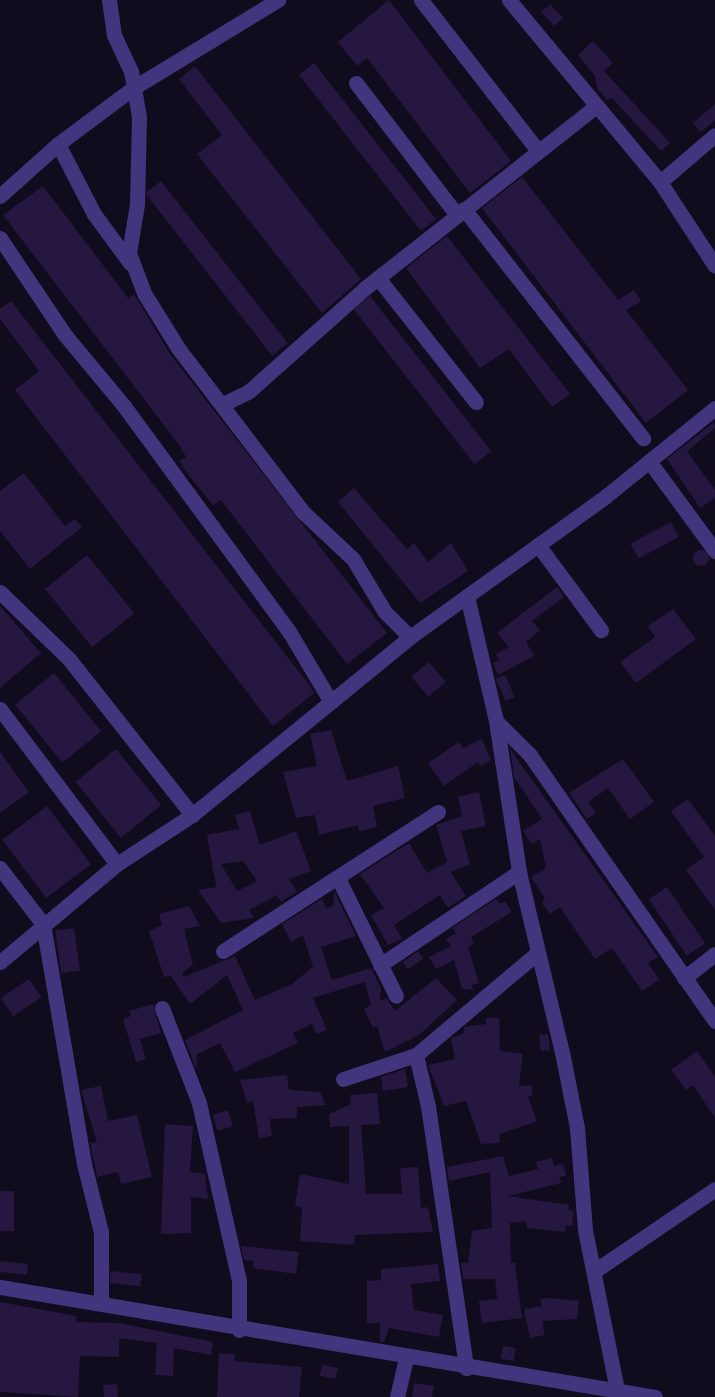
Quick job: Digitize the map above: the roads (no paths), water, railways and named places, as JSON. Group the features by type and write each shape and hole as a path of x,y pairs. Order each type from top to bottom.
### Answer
{"street":[{"path":"109,0 114,35 129,66 140,122 137,204 129,239 132,266"},
{"path":"0,196 58,144 133,88 278,0"},
{"path":"421,0 538,151"},
{"path":"509,0 660,182 715,266"},
{"path":"356,83 643,438"},
{"path":"223,404 248,392 378,278 596,106"},
{"path":"660,182 715,135"},
{"path":"58,144 94,214 132,266 178,348 223,404 303,512 353,559 385,612 410,637"},
{"path":"0,238 65,334 124,406 290,633 331,702"},
{"path":"378,278 476,402"},
{"path":"0,962 117,864 192,815 410,637 538,545 715,408"},
{"path":"649,461 715,551"},
{"path":"538,545 600,630"},
{"path":"0,592 69,659 192,815"},
{"path":"467,596 496,721 519,872 577,1128 579,1188 597,1270 606,1392"},
{"path":"0,708 117,864"},
{"path":"496,721 536,763 715,1021"},
{"path":"223,951 339,880 438,812"},
{"path":"0,868 43,924 84,1164 101,1232 101,1302"},
{"path":"380,965 519,872"},
{"path":"339,880 396,996"},
{"path":"343,1079 416,1055 537,953"},
{"path":"684,978 715,954"},
{"path":"162,1008 199,1103 238,1281 239,1330"},
{"path":"416,1055 428,1106 466,1368"},
{"path":"597,1270 715,1189"},
{"path":"0,1287 101,1302 239,1330 406,1359 606,1392 655,1397"},
{"path":"397,1397 406,1359"}]}
